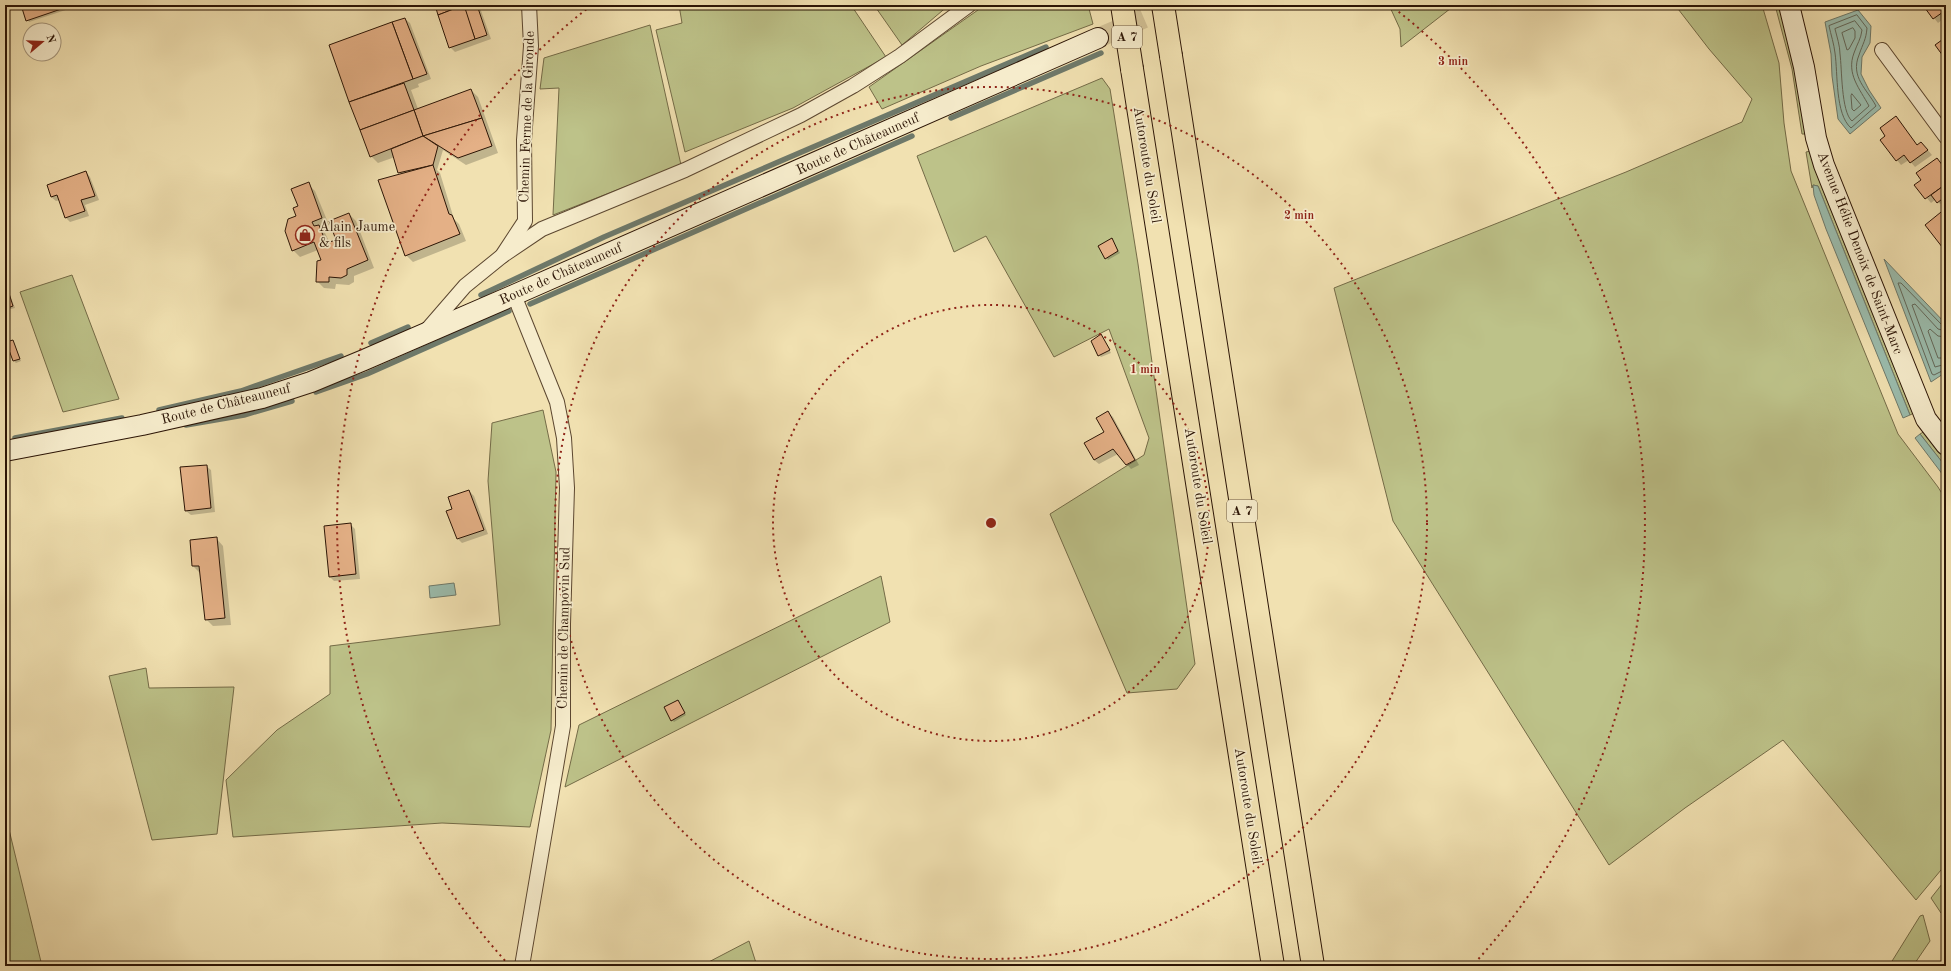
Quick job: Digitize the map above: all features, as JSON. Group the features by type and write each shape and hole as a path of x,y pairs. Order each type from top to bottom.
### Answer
{"highway":[{"name":"Autoroute du Soleil","path":"1122,5 1274,966"},
{"name":"A 7","path":"1163,5 1313,966"}],"main road":[{"name":"Avenue Hélie Denoix de Saint-Marc","path":"1789,5 1804,67 1816,138 1824,165 1926,419 1946,445"},
{"name":"Route de Châteauneuf","path":"5,451 142,425 262,398 357,363 1098,38"}],"street":[{"name":"Chemin Ferme de la Gironde","path":"425,333 465,286 502,256 525,221 524,140 531,46 529,5"},
{"path":"502,256 542,229 685,170 801,115 853,86 900,56 969,5"},
{"path":"1882,50 1946,137"},
{"name":"Chemin de Champovin Sud","path":"514,295 557,402 564,438 567,488 563,624 563,726 522,966"}],"green space":[{"path":"679,5 851,5 886,57 793,108 685,152 656,30 682,23"},
{"path":"874,5 949,5 902,45"},
{"path":"985,5 1088,5 1093,24 981,66 882,109 869,87"},
{"path":"1389,5 1455,5 1401,47 1400,29"},
{"path":"1675,5 1762,5 1779,63 1784,123 1791,171 1898,434 1946,500 1946,864 1916,900 1783,740 1685,808 1609,865 1393,521 1334,288 1626,172 1742,122 1752,99 1709,49"},
{"path":"1775,5 1779,5 1789,37 1796,69 1806,134 1802,134 1792,69"},
{"path":"650,25 681,165 553,215 559,88 540,89 544,58"},
{"path":"1102,78 1110,89 1138,264 1195,664 1177,689 1127,693 1050,514 1144,455 1149,438 1109,329 1054,357 986,236 954,252 917,156"},
{"path":"1811,151 1914,413 1910,415 1818,186 1813,185 1812,188 1806,152"},
{"path":"72,275 119,399 63,412 20,292"},
{"path":"543,410 556,472 551,730 530,827 442,823 233,837 226,780 277,730 330,694 330,646 500,625 488,481 492,423"},
{"path":"1925,431 1946,459 1946,467 1920,434"},
{"path":"881,576 890,622 565,787 579,725"},
{"path":"146,668 149,688 234,687 217,834 152,840 109,676"},
{"path":"5,813 42,966 5,966"},
{"path":"1946,879 1946,905 1941,913 1931,898"},
{"path":"1923,915 1930,941 1913,966 1889,966 1920,916"},
{"path":"749,941 757,966 701,966"}],"water":[{"path":"1858,10 1871,26 1870,43 1862,57 1861,74 1869,90 1881,108 1850,134 1838,119 1832,76 1831,54 1825,22"},
{"path":"1813,185 1818,186 1910,415 1903,418 1826,229 1814,195"},
{"path":"1884,259 1946,324 1946,372 1931,382"},
{"path":"1920,434 1946,467 1946,479 1915,438"},
{"path":"454,583 456,595 430,598 429,586"}],"building":[{"path":"21,5 73,5 26,21"},
{"path":"435,5 464,5 438,15"},
{"path":"463,5 477,5 487,35 475,39"},
{"path":"464,5 475,39 449,48 438,15"},
{"path":"1928,5 1946,5 1946,10 1933,19 1925,8"},
{"path":"405,18 427,74 413,79 392,22"},
{"path":"392,22 413,79 349,102 329,45"},
{"path":"1946,37 1946,60 1935,45"},
{"path":"404,83 414,110 360,130 349,102"},
{"path":"471,89 482,118 423,136 414,110"},
{"path":"414,110 423,136 370,157 360,130"},
{"path":"1896,116 1917,145 1921,142 1928,150 1910,163 1904,155 1896,161 1880,140 1885,136 1880,128"},
{"path":"482,118 492,146 458,158 423,136"},
{"path":"423,136 438,146 433,165 398,173 391,149"},
{"path":"1937,158 1946,170 1946,184 1925,199 1914,185 1921,180 1916,173"},
{"path":"433,165 449,214 452,215 460,234 405,256 378,180"},
{"path":"86,171 95,196 81,200 85,211 65,218 57,195 51,197 47,185"},
{"name":"Alain Jaume & fils","path":"309,182 322,218 312,222 314,226 319,225 326,243 336,240 329,221 349,213 368,260 347,269 347,275 341,278 329,277 329,282 316,282 317,261 321,260 314,242 292,251 285,231 288,219 296,216 293,208 298,206 291,189"},
{"path":"1946,184 1946,196 1937,203 1931,195"},
{"path":"1946,208 1946,252 1925,225"},
{"path":"1112,238 1118,251 1105,259 1098,246"},
{"path":"7,287 13,306 5,309 5,288"},
{"path":"1101,334 1110,350 1098,356 1091,341"},
{"path":"13,340 20,359 13,361 6,342"},
{"path":"1108,411 1135,460 1126,465 1113,449 1094,460 1084,443 1104,432 1096,418"},
{"path":"207,465 211,508 185,511 180,467"},
{"path":"469,490 484,530 457,539 446,511 452,509 448,497"},
{"path":"351,523 356,574 329,577 324,526"},
{"path":"217,537 225,618 205,620 199,566 192,566 190,540"},
{"path":"678,700 685,713 671,721 664,707"}],"waterway":[{"path":"481,295 604,237 1046,47"},
{"path":"951,118 1101,53"},
{"path":"530,304 912,136"},
{"path":"316,392 367,374 509,311"},
{"path":"371,343 408,327"},
{"path":"159,410 241,391 341,356"},
{"path":"186,425 244,415 292,401"},
{"path":"15,438 122,418"}],"tunnel":[{"path":"1098,38 1175,5"}],"place":[{"name":"Alain Jaume & fils","path":"305,235"}]}
